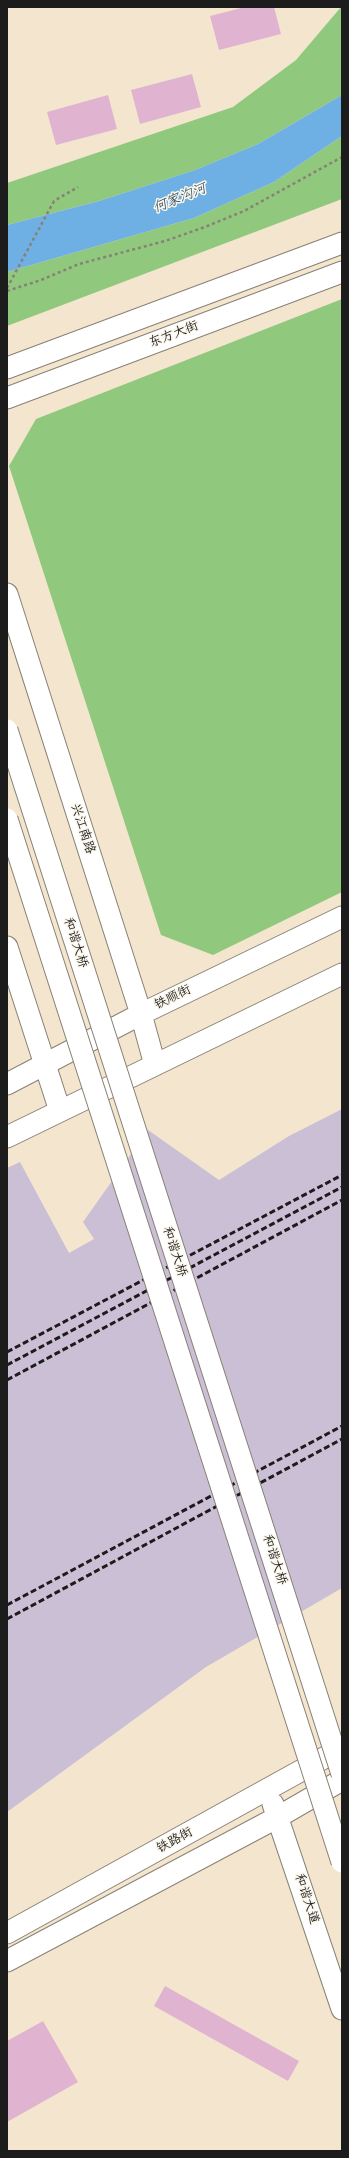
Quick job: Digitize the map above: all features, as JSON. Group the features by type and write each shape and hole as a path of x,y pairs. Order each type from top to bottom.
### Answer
{"main road":[{"path":"7,368 342,243"},
{"name":"东方大街","path":"7,398 342,272"},
{"name":"兴江南路","path":"7,594 141,1014 155,1066"},
{"name":"和谐大桥","path":"7,730 342,1774"},
{"name":"和谐大桥","path":"7,819 342,1862"},
{"name":"铁顺街","path":"7,1084 141,1014 342,917"},
{"path":"7,946 60,1111"},
{"path":"7,1137 342,974"},
{"name":"铁路街","path":"7,1933 342,1748"},
{"name":"铁路街","path":"7,1961 278,1817 342,1780"},
{"name":"和谐大道","path":"268,1790 342,2009"}],"path":[{"path":"7,289 41,280 79,264 165,241 218,222 270,198 342,157"},
{"path":"7,289 54,201 78,187"}],"shaded area":[{"path":"342,1109 342,1588 206,1667 7,1812 7,1168 20,1162 69,1253 94,1239 83,1222 148,1130 219,1180 289,1136"}],"green space":[{"path":"341,7 342,95 258,144 195,170 99,201 7,225 7,183 233,107 296,60"},
{"path":"342,136 342,199 7,326 7,272 194,218 274,182"},
{"path":"342,299 342,892 213,955 161,935 9,466 36,419"}],"water":[{"name":"何家沟河","path":"342,95 342,136 274,182 194,218 7,272 7,225 99,201 195,170 258,144"}],"building":[{"path":"245,7 274,7 281,34 219,50 210,16"},
{"path":"192,74 201,107 140,124 131,90"},
{"path":"108,95 117,129 56,145 47,112"},
{"path":"165,1986 299,2061 288,2081 154,2006"},
{"path":"43,2021 78,2082 7,2122 7,2041"}],"railway":[{"path":"7,1352 342,1175"},
{"path":"7,1365 342,1187"},
{"path":"7,1380 342,1200"},
{"path":"7,1605 342,1426"},
{"path":"7,1619 342,1439"}]}
